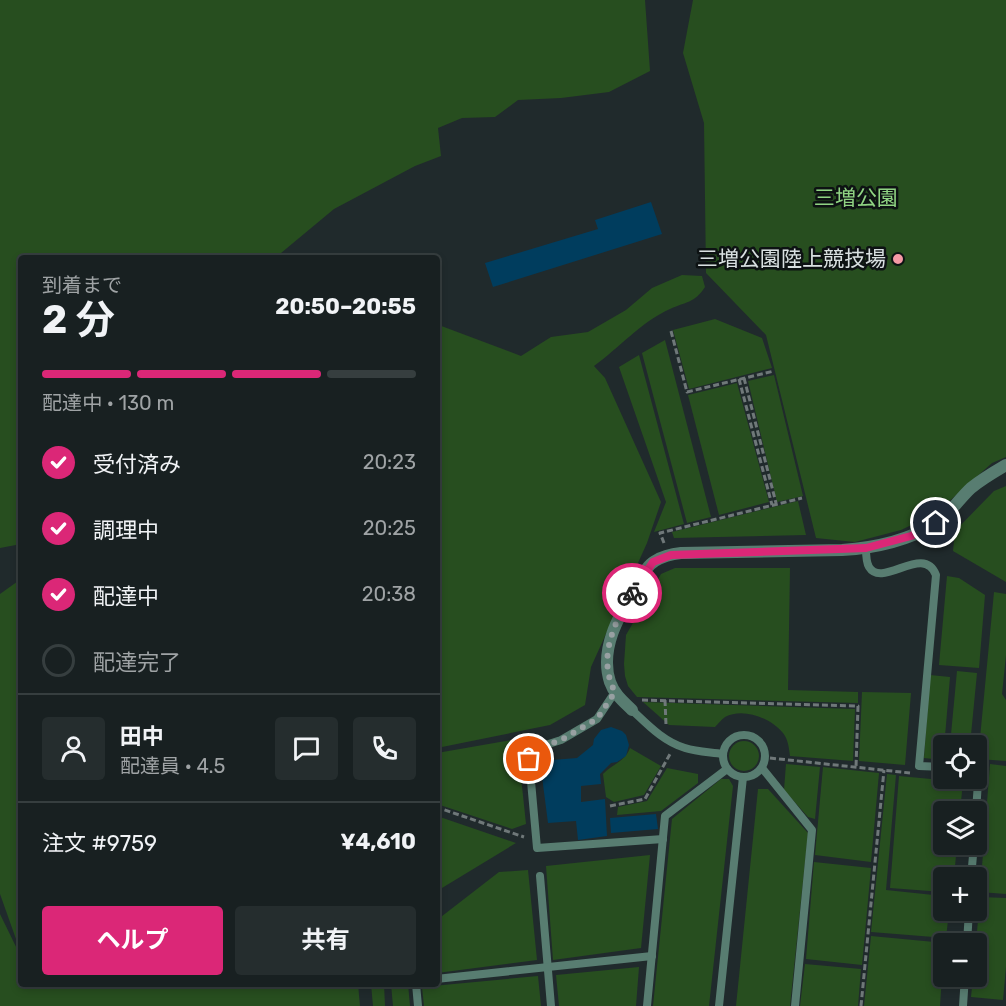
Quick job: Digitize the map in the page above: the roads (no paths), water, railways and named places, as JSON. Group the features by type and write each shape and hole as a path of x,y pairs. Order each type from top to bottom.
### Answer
{"street":[{"path":"633,710 618,695 607,671 609,642 623,608 653,562 662,557 681,553 866,548 911,536 936,523 971,488 1006,465"}],"lane":[{"path":"866,548 869,568 874,572 880,574 918,563 933,568 936,575 919,766 933,767"},
{"path":"618,695 597,719 561,740 533,750 529,759 537,848 663,839"},
{"path":"633,710 656,732 675,744 687,749 723,754"},
{"path":"746,735 756,739 763,747 765,758 762,768 753,775 743,777 734,775 727,769 723,762 723,754 726,743 735,736 746,735"},
{"path":"762,768 812,830 795,1006"},
{"path":"646,1006 665,816 727,769"},
{"path":"719,1006 743,777"},
{"path":"540,876 551,1006"},
{"path":"440,979 652,956"},
{"path":"416,987 418,1006"},
{"path":"963,1006 964,987"}],"place":[{"name":"三増公園陸上競技場","path":"898,259"}],"park label":[{"name":"三増公園","path":"856,198"}]}
